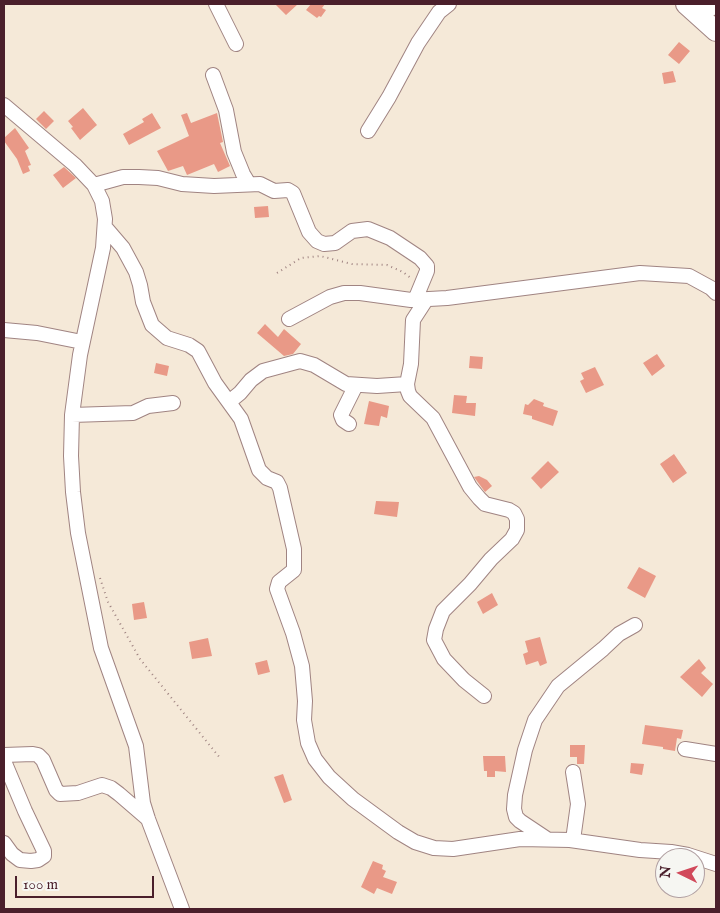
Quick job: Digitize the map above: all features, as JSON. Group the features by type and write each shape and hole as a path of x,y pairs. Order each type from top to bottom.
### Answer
{"highway":[{"path":"691,9 716,31"}],"street":[{"path":"216,4 236,44"},
{"path":"368,131 418,43 439,12 449,4"},
{"path":"691,9 716,7"},
{"path":"213,75 224,104 234,152 249,184"},
{"path":"4,105 75,164 94,185 102,201 105,220 99,264 82,342 72,415 71,456 73,492 85,566 102,648 136,746 143,803 182,909"},
{"path":"94,185 123,177 139,176 191,184 249,184 265,186 274,191 288,190 293,193 309,232 317,241 324,244 335,243 347,233 368,229 390,238 413,253 427,266 427,271 420,285 420,300 414,320 411,364 407,384 410,396 433,418 474,493 485,504 514,513 517,520 517,530 512,539 443,611 434,640 444,659 464,680 484,696"},
{"path":"104,227 123,248 136,272 143,302 152,325 167,338 177,343 189,345 198,351 215,383 241,419 259,470 267,478 277,482 280,488 294,549 294,570 279,582 277,589 293,632 302,666 305,728 308,742 315,759 329,777 354,799 398,832 416,842 434,848 453,849 520,839 573,840 640,850 671,852 716,864"},
{"path":"289,319 330,297 344,293 420,300 485,294 640,273 690,276 716,292"},
{"path":"4,330 37,333 82,342"},
{"path":"229,402 263,371 300,361 314,365 346,384 377,386 407,384"},
{"path":"350,424 343,420 341,415 356,385"},
{"path":"72,415 132,413 148,406 173,403"},
{"path":"547,839 520,821 516,817 514,809 515,795 525,750 535,720 558,686 619,634 635,625"},
{"path":"685,748 716,754"},
{"path":"4,755 38,755 43,760 56,790 60,794 78,793 102,785 111,788 148,819"},
{"path":"4,761 44,851 44,856 38,860 20,860 12,854 4,843"},
{"path":"573,772 578,804 573,840"}],"path":[{"path":"277,273 301,258 320,256 352,264 387,265 403,272 420,285"},
{"path":"99,576 108,602 140,659 220,758"}],"building":[{"path":"275,4 298,4 286,15"},
{"path":"311,4 325,4 322,8 326,10 321,17 317,18 306,10"},
{"path":"679,42 690,51 679,64 668,55"},
{"path":"673,71 676,82 664,84 662,73"},
{"path":"83,108 97,125 80,140 68,121"},
{"path":"44,111 54,121 46,129 36,119"},
{"path":"152,113 161,128 129,145 123,134 144,122 142,119"},
{"path":"187,113 191,123 217,113 223,142 220,143 230,166 218,172 214,164 187,175 183,166 168,171 157,151 189,136 181,115"},
{"path":"15,128 29,148 25,151 31,165 28,166 30,171 23,174 17,159 4,141 4,138"},
{"path":"64,167 76,178 63,188 53,175"},
{"path":"268,206 269,217 255,218 254,207"},
{"path":"265,324 278,337 284,329 301,344 293,354 284,356 257,333"},
{"path":"657,354 665,366 652,376 643,363"},
{"path":"470,356 483,357 482,369 469,368"},
{"path":"156,363 169,366 167,376 154,373"},
{"path":"595,367 604,385 586,393 580,381 584,379 581,373"},
{"path":"454,395 467,396 466,403 476,403 475,416 452,413"},
{"path":"534,399 544,403 543,406 558,411 553,426 523,414 525,404 528,405"},
{"path":"369,401 389,406 387,418 381,416 379,426 364,424"},
{"path":"674,454 687,473 673,483 660,464"},
{"path":"548,461 559,472 541,489 531,478"},
{"path":"479,476 487,480 492,486 485,492 474,477"},
{"path":"376,501 399,502 397,517 374,514"},
{"path":"639,567 656,576 645,598 627,588"},
{"path":"492,593 498,605 483,614 477,602"},
{"path":"144,602 147,618 134,620 132,604"},
{"path":"540,637 547,663 540,666 538,661 526,665 523,654 528,652 525,641"},
{"path":"208,638 212,656 192,659 189,642"},
{"path":"699,659 706,668 701,673 713,684 702,697 680,677"},
{"path":"267,660 270,672 258,675 255,663"},
{"path":"645,725 683,730 681,739 677,738 675,751 642,744"},
{"path":"570,745 585,745 584,764 577,764 577,757 570,757"},
{"path":"483,756 505,756 506,772 495,771 495,777 487,777 487,771 484,771"},
{"path":"631,763 644,764 642,775 630,773"},
{"path":"283,774 292,800 284,803 274,777"},
{"path":"373,861 383,865 382,869 386,871 383,877 397,882 392,894 377,888 374,894 361,887"}]}
